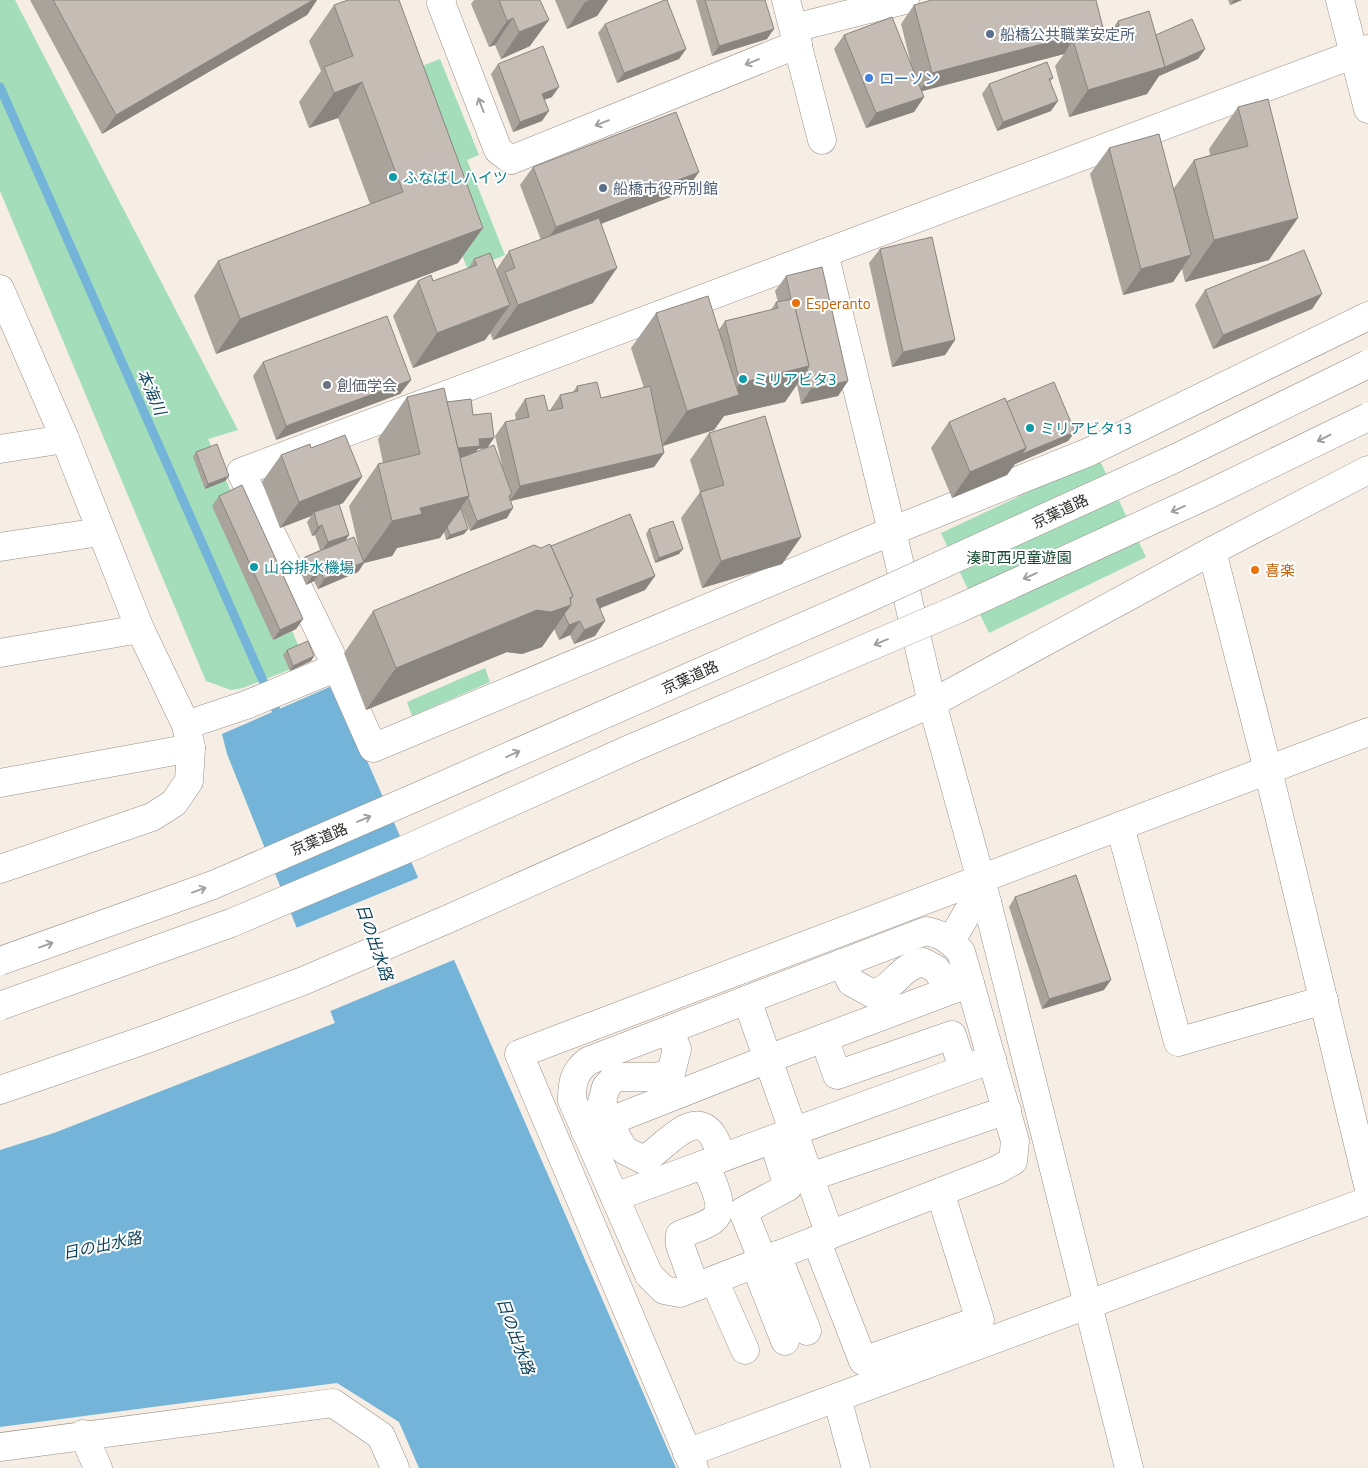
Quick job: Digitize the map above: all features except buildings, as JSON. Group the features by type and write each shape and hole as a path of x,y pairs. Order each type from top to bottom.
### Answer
{"main road":[{"path":"442,0 441,3 498,150 512,160 796,36 905,0"},
{"path":"786,0 822,140"},
{"path":"1340,0 1360,51 1368,109"},
{"path":"1360,51 241,472 337,667 373,748 892,531 1089,452 1368,316"},
{"path":"824,253 932,703 984,890 1129,1468"},
{"path":"0,289 10,336 65,439 100,532 140,629 189,736 188,781 174,803 167,808 152,817 0,870"},
{"name":"京葉道路","path":"0,961 213,885 430,791 864,600 1176,458 1368,364"},
{"path":"0,1006 231,924 411,847 632,748 958,609 1207,495 1368,416"},
{"path":"0,449 65,439"},
{"path":"0,1090 150,1038 303,981 448,919 932,703 1212,551 1368,470"},
{"path":"0,547 100,532"},
{"path":"1212,551 1268,770 1368,1185"},
{"path":"0,654 140,629"},
{"path":"0,783 189,736 246,705 337,667"},
{"path":"1368,732 1120,826 984,890 519,1054 690,1461 837,1398 1088,1303 1368,1201"},
{"path":"1120,826 1178,1042 1324,1000"},
{"path":"951,941 970,908 984,890"},
{"path":"669,1030 677,1049 671,1073 655,1077 615,1076 606,1087 596,1126 615,1197 649,1276 664,1290 680,1293 705,1284 997,1170 1013,1162 1015,1141 992,1058 960,987 960,952 951,941 939,934 926,931 588,1061 577,1070 572,1083 572,1100 596,1126 624,1150 644,1160 655,1154 679,1132 691,1125 704,1126 713,1136 713,1161 719,1212 713,1220 680,1235 680,1245 705,1284 745,1350"},
{"path":"842,963 852,982 873,994 889,987 901,972 912,964 923,962 960,987"},
{"path":"596,1126 960,987"},
{"path":"747,1000 768,1059 783,1135 788,1187 743,1211 796,1336"},
{"path":"888,1014 902,1052"},
{"path":"824,1038 837,1075 952,1035 963,1069"},
{"path":"615,1197 992,1058"},
{"path":"877,1061 891,1096"},
{"path":"810,1178 1006,1110"},
{"path":"783,1135 810,1178 823,1238 863,1361 980,1320 940,1192"},
{"path":"837,1398 856,1468"},
{"path":"0,1447 83,1434 332,1403 381,1436 395,1468"},
{"path":"83,1434 98,1468"}],"green space":[{"path":"0,0 15,0 238,430 208,439 306,663 243,688 231,690 206,681 0,191"},
{"path":"440,59 479,155 467,160 505,255 468,270 391,78"},
{"name":"湊町西児童遊園","path":"1099,459 1146,557 989,633 941,533"},
{"path":"485,668 490,682 412,716 407,702"}],"water":[{"name":"日の出水路","path":"334,685 676,1468 419,1468 399,1422 337,1383 0,1427 0,1150 54,1133 335,1023 227,754 222,734"}],"pier":[{"path":"420,877 456,959 328,1012 296,928"}],"waterway":[{"name":"本海川","path":"0,87 280,719"}],"place":[{"name":"船橋公共職業安定所","path":"990,34"},
{"name":"ローソン","path":"869,78"},
{"name":"ふなばしハイツ","path":"393,177"},
{"name":"船橋市役所別館","path":"603,188"},
{"name":"Esperanto","path":"796,303"},
{"name":"ミリアビタ3","path":"743,379"},
{"name":"創価学会","path":"327,385"},
{"name":"ミリアビタ13","path":"1030,428"},
{"name":"山谷排水機場","path":"254,567"},
{"name":"喜楽","path":"1255,570"}]}
